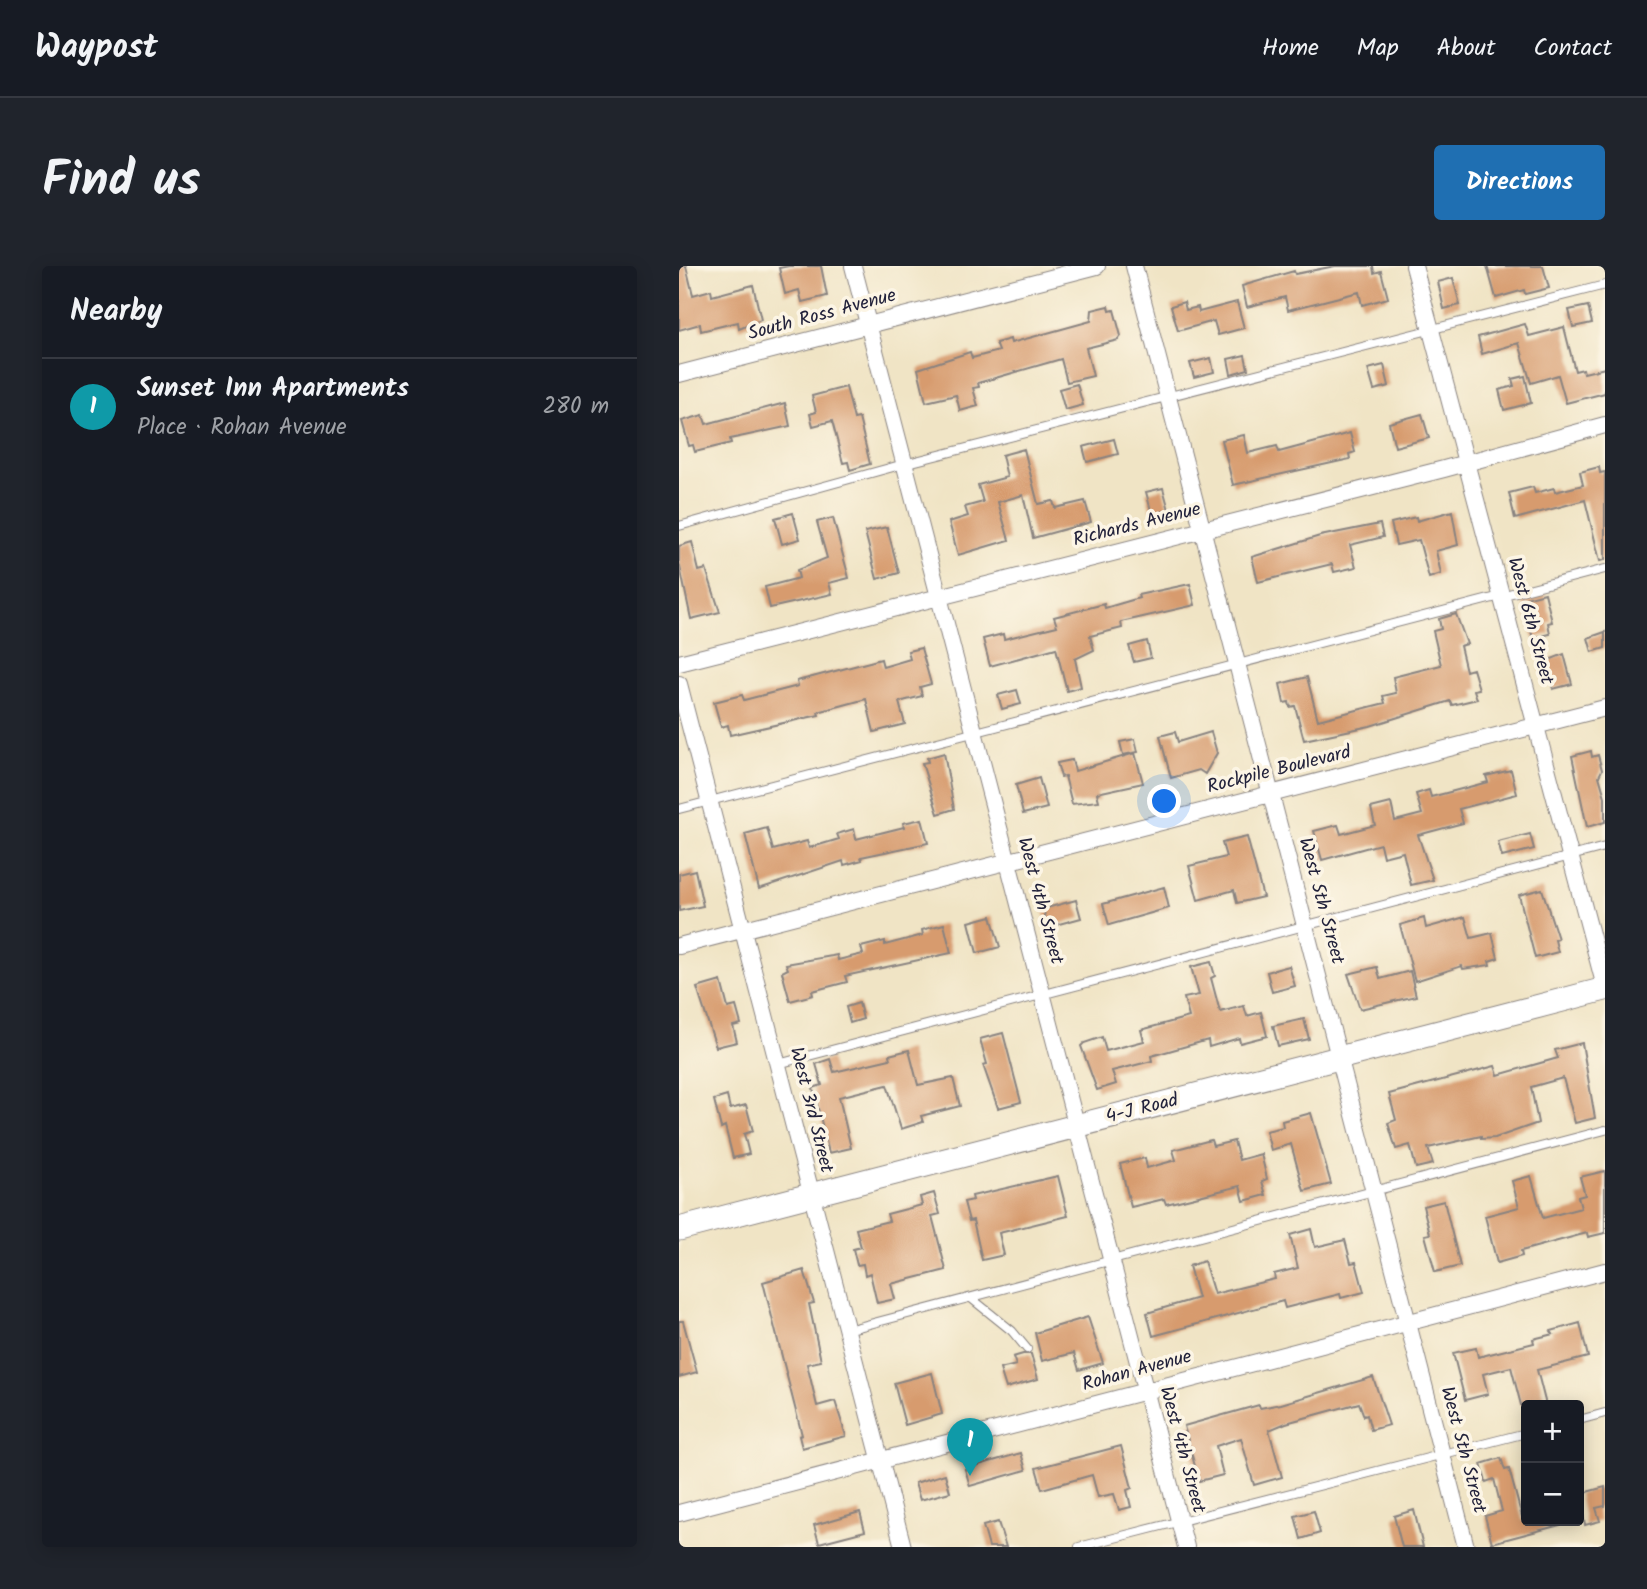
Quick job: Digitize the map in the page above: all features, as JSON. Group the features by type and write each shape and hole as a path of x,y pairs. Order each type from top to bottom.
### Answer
{"main road":[{"name":"4-J Road","path":"679,1229 1605,988"}],"street":[{"name":"West 4th Street","path":"853,266 1186,1547"},
{"name":"South Ross Avenue","path":"679,373 1097,266"},
{"name":"West 5th Street","path":"1135,266 1467,1547"},
{"name":"West 6th Street","path":"1414,266 1605,988"},
{"name":"Richards Avenue","path":"679,663 1466,463 1605,425"},
{"name":"West 3rd Street","path":"679,684 903,1547"},
{"name":"Rockpile Boulevard","path":"679,946 1605,708"},
{"name":"Rohan Avenue","path":"679,1513 1605,1271"}],"lane":[{"path":"679,526 1168,395 1431,331 1605,285"},
{"path":"679,809 1605,569"},
{"path":"778,1064 1605,847"},
{"path":"847,1330 1605,1130"},
{"path":"971,1298 1012,1331 1027,1349"},
{"path":"1584,1419 1605,1413"},
{"path":"1079,1547 1521,1434"}],"building":[{"path":"679,266 686,266 693,295 711,290 712,296 753,285 761,320 739,329 738,322 701,331 700,324 679,330"},
{"path":"821,266 827,296 802,302 799,290 785,294 779,268"},
{"path":"1335,266 1373,266 1374,273 1381,271 1388,298 1362,305 1359,292 1288,310 1285,297 1247,307 1242,286 1294,271 1295,274"},
{"path":"1487,266 1543,266 1549,288 1525,294 1524,290 1496,298"},
{"path":"1453,278 1460,305 1444,309 1438,282"},
{"path":"1184,302 1186,310 1198,307 1199,312 1237,302 1244,328 1218,335 1214,321 1178,331 1171,306"},
{"path":"1109,306 1110,311 1114,310 1121,336 1118,340 1086,348 1093,376 1067,382 1061,359 978,383 979,387 973,388 978,406 960,411 956,395 926,402 918,369 970,352 972,358 999,351 996,343 1010,339 1011,343 1091,321 1092,310"},
{"path":"1588,306 1592,323 1573,327 1569,310"},
{"path":"1525,324 1529,336 1564,327 1575,371 1583,369 1584,373 1605,368 1605,393 1566,403 1558,375 1531,383 1519,343 1482,354 1478,337"},
{"path":"1245,355 1248,369 1231,374 1228,359"},
{"path":"1211,358 1214,372 1194,377 1190,363"},
{"path":"1384,365 1389,386 1374,390 1368,369"},
{"path":"1525,376 1531,403 1504,410 1499,390 1514,386 1512,379"},
{"path":"1077,384 1083,405 1065,410 1059,389"},
{"path":"846,387 854,419 859,418 870,464 850,470 848,462 843,463 832,421 813,426 810,414 816,412 812,396"},
{"path":"785,403 790,426 730,439 731,443 695,452 693,445 689,446 682,421 703,415 706,424"},
{"path":"1422,414 1429,438 1395,447 1389,423"},
{"path":"1350,433 1355,452 1349,454 1350,459 1233,485 1222,440 1244,435 1248,453 1277,446 1279,452"},
{"path":"1114,439 1118,454 1087,462 1083,447"},
{"path":"1024,449 1038,504 1053,501 1055,508 1085,501 1091,522 1033,538 1023,495 998,502 1009,540 958,555 949,522 968,516 965,507 983,502 978,485 1007,477 1002,455"},
{"path":"1599,467 1600,473 1605,472 1605,560 1600,561 1585,500 1515,519 1509,493 1533,487 1535,493 1554,488 1555,492 1583,485 1580,472"},
{"path":"1163,488 1169,510 1152,514 1146,492"},
{"path":"1452,511 1458,545 1436,551 1441,574 1429,578 1419,540 1396,545 1391,523 1416,517 1417,521"},
{"path":"793,513 800,539 782,544 775,518"},
{"path":"833,518 849,578 829,583 832,594 770,608 765,587 799,578 797,570 827,558 817,522"},
{"path":"1380,524 1383,537 1350,545 1356,567 1334,572 1332,564 1258,582 1252,557 1320,536"},
{"path":"887,527 899,573 877,579 865,532"},
{"path":"692,542 699,571 706,569 720,612 691,619 679,562 679,546"},
{"path":"1190,584 1195,605 1121,622 1122,628 1090,636 1094,650 1075,659 1081,687 1067,691 1056,648 990,666 983,639 1003,634 1004,639 1057,626 1054,617 1104,604 1105,608 1139,598 1138,595"},
{"path":"1545,593 1552,622 1548,623 1550,634 1533,638 1522,599"},
{"path":"1456,614 1467,644 1460,646 1466,671 1473,669 1479,689 1474,690 1477,699 1452,705 1450,701 1370,726 1304,740 1295,706 1290,707 1289,702 1284,703 1280,684 1307,677 1318,720 1385,703 1383,696 1396,693 1393,677 1441,665 1433,631 1441,629 1439,619"},
{"path":"1605,632 1605,648 1592,652 1588,638"},
{"path":"1147,641 1151,658 1134,662 1129,646"},
{"path":"921,648 931,684 920,687 922,696 899,702 905,724 874,732 866,699 818,712 819,715 730,735 728,725 721,727 714,702 742,695 744,700 798,686 797,681 881,659 883,667 910,659 908,651"},
{"path":"1564,654 1572,684 1553,689 1550,677 1543,679 1539,664"},
{"path":"1017,690 1021,704 1002,709 998,695"},
{"path":"1175,732 1178,742 1211,732 1217,753 1205,774 1199,770 1171,778 1160,736"},
{"path":"1135,739 1138,752 1123,755 1120,742"},
{"path":"1591,751 1592,757 1598,755 1602,770 1599,776 1605,797 1605,822 1587,827 1572,756"},
{"path":"944,753 954,809 938,814 922,763 928,762 927,758"},
{"path":"1135,753 1143,783 1097,793 1099,801 1072,804 1065,776 1061,777 1057,763 1072,760 1075,771"},
{"path":"1511,770 1517,794 1459,809 1463,823 1418,835 1433,880 1411,885 1403,852 1383,857 1380,844 1322,860 1314,831 1338,825 1341,834 1375,825 1371,808 1391,803 1395,821 1422,814 1416,794 1429,790 1431,797 1488,782 1486,776"},
{"path":"1039,778 1047,808 1023,814 1016,785"},
{"path":"922,819 928,843 861,857 862,860 844,865 843,861 759,889 745,834 767,828 773,850 807,841 809,848 839,839 837,834 854,829 856,839 904,827 903,823"},
{"path":"1530,834 1534,849 1502,857 1498,842"},
{"path":"1247,837 1263,897 1237,903 1234,890 1198,900 1189,866 1226,857 1222,843"},
{"path":"695,870 703,906 679,911 679,874"},
{"path":"1164,887 1169,908 1109,925 1103,904"},
{"path":"1542,889 1558,939 1555,940 1558,952 1535,958 1519,895"},
{"path":"1076,900 1081,918 1048,927 1043,909"},
{"path":"991,916 1000,947 977,953 969,922"},
{"path":"1465,917 1471,938 1492,933 1498,958 1489,961 1490,965 1463,969 1462,966 1415,981 1400,925 1424,918 1426,928"},
{"path":"944,924 951,953 845,976 847,982 812,991 813,995 790,1001 782,972 788,969 786,964 837,955 838,960 863,954 861,947 885,941 885,945 923,935 922,930"},
{"path":"1211,962 1215,976 1211,978 1220,1012 1244,1006 1247,1016 1261,1012 1267,1036 1240,1043 1239,1038 1209,1047 1208,1040 1151,1056 1152,1061 1112,1071 1116,1084 1097,1090 1081,1046 1102,1037 1106,1051 1144,1041 1141,1030 1189,1017 1184,998 1199,995 1191,967"},
{"path":"1289,966 1295,986 1272,992 1267,972"},
{"path":"1377,967 1380,979 1410,971 1416,996 1360,1009 1348,974"},
{"path":"721,981 728,1008 736,1006 741,1024 733,1026 737,1042 716,1047 697,988"},
{"path":"859,1003 863,1019 850,1023 846,1007"},
{"path":"1304,1019 1309,1039 1278,1046 1273,1026"},
{"path":"1003,1033 1021,1102 998,1108 983,1065 987,1064 980,1039"},
{"path":"1582,1043 1595,1118 1575,1123 1563,1078 1531,1087 1538,1123 1495,1138 1481,1139 1481,1136 1428,1148 1433,1164 1416,1168 1410,1145 1396,1149 1388,1123 1396,1120 1389,1094 1495,1066 1498,1075 1558,1058 1555,1050"},
{"path":"909,1050 918,1085 953,1078 960,1106 921,1116 923,1122 901,1129 887,1085 839,1097 851,1148 829,1153 813,1088 822,1085 816,1064 830,1059 834,1072 890,1059 889,1055"},
{"path":"727,1096 730,1109 746,1105 753,1131 744,1134 749,1154 733,1158 725,1126 721,1128 714,1100"},
{"path":"1311,1113 1331,1184 1304,1191 1291,1144 1271,1150 1266,1131 1283,1127 1282,1121"},
{"path":"1211,1140 1213,1146 1234,1141 1239,1160 1261,1154 1267,1179 1262,1181 1266,1195 1244,1201 1240,1186 1166,1204 1164,1199 1131,1207 1120,1164 1145,1158 1147,1168 1176,1160 1173,1150"},
{"path":"1605,1171 1605,1233 1588,1237 1587,1233 1521,1251 1522,1256 1497,1263 1485,1216 1519,1207 1512,1181 1531,1176 1543,1218 1581,1208 1578,1197 1585,1195 1580,1177"},
{"path":"1058,1176 1068,1216 999,1233 1004,1255 982,1260 973,1220 969,1221 964,1202 973,1200 972,1196"},
{"path":"934,1193 940,1214 932,1216 946,1270 891,1284 895,1299 877,1303 870,1273 865,1275 863,1264 857,1265 853,1249 861,1247 856,1229 889,1221 887,1214 922,1205 920,1197"},
{"path":"1444,1201 1460,1266 1435,1272 1425,1235 1430,1234 1423,1206"},
{"path":"1311,1229 1315,1247 1345,1240 1351,1263 1356,1262 1364,1292 1341,1298 1340,1294 1285,1308 1283,1301 1153,1336 1147,1313 1198,1298 1189,1266 1204,1261 1214,1294 1275,1279 1274,1274 1298,1268 1290,1235"},
{"path":"804,1270 814,1303 809,1304 821,1361 807,1364 817,1406 835,1401 846,1436 802,1448 799,1436 802,1435 763,1282"},
{"path":"1088,1317 1103,1363 1079,1370 1074,1353 1042,1361 1035,1333"},
{"path":"679,1321 683,1321 697,1372 679,1377"},
{"path":"1580,1323 1588,1357 1537,1370 1545,1400 1521,1400 1521,1405 1511,1367 1483,1374 1488,1394 1465,1400 1453,1353 1476,1348 1478,1357 1534,1343 1533,1339 1553,1334 1551,1331"},
{"path":"1031,1354 1038,1379 1006,1388 1000,1369 1016,1365 1013,1357"},
{"path":"932,1373 942,1414 905,1425 894,1383"},
{"path":"1373,1377 1389,1425 1371,1430 1367,1415 1364,1416 1359,1403 1286,1423 1269,1430 1282,1477 1254,1485 1241,1438 1216,1446 1223,1475 1199,1481 1184,1426 1259,1405 1260,1408 1281,1404"},
{"path":"1121,1446 1132,1488 1127,1490 1131,1507 1119,1510 1114,1494 1098,1497 1092,1475 1042,1489 1036,1468"},
{"path":"1021,1453 1026,1470 970,1486 965,1469"},
{"path":"1501,1458 1505,1470 1509,1469 1521,1514 1521,1526 1556,1526 1492,1543 1485,1516 1502,1511 1494,1479 1486,1482 1481,1464"},
{"path":"945,1474 950,1492 920,1500 915,1483"},
{"path":"1605,1487 1605,1506 1596,1508 1600,1521 1585,1525 1584,1493"},
{"path":"1414,1510 1423,1547 1402,1547 1394,1516"},
{"path":"1314,1511 1320,1533 1301,1539 1295,1516"},
{"path":"860,1512 865,1531 819,1543 814,1525"},
{"path":"998,1522 1006,1547 989,1547 983,1526"}],"place":[{"name":"Sunset Inn Apartments","path":"970,1476"}]}
